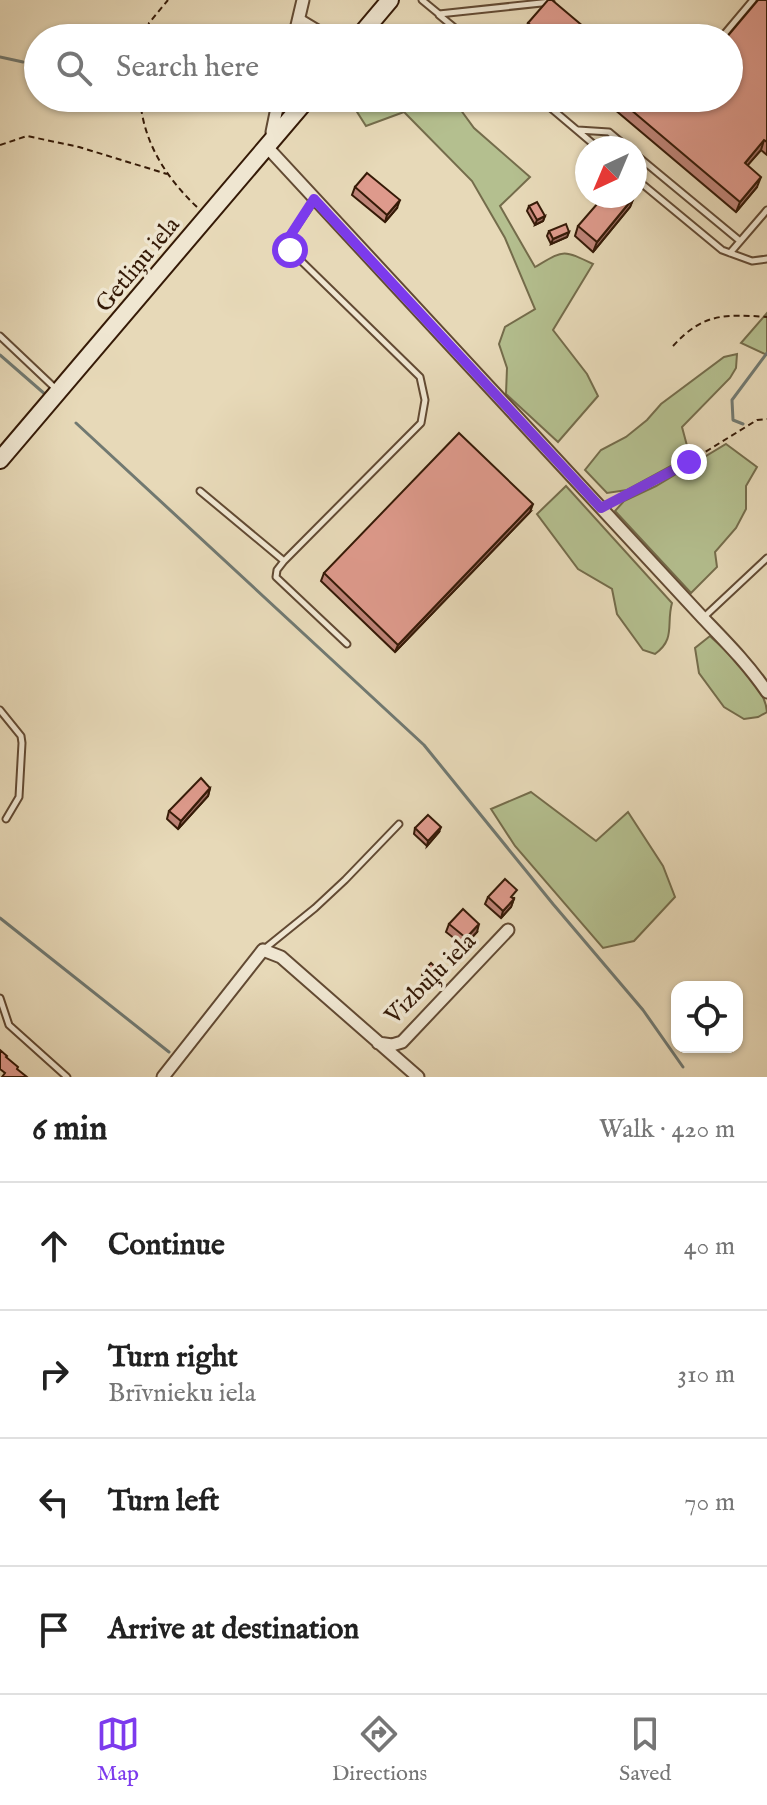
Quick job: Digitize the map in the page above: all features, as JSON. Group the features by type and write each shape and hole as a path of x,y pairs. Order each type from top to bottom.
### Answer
{"street":[{"path":"298,24 303,0"},
{"path":"370,24 390,0"},
{"path":"299,20 306,24"},
{"path":"276,112 271,142 314,199 732,647 767,692"},
{"name":"Getliņu iela","path":"0,460 296,112"},
{"name":"Vizbuļu iela","path":"378,1043 392,1045 402,1042 508,930"},
{"path":"163,1077 263,950 281,957 418,1077"}],"lane":[{"path":"422,0 451,24"},
{"path":"733,24 753,0"},
{"path":"439,14 550,2 561,11"},
{"path":"556,112 584,136"},
{"path":"577,130 609,132 614,136"},
{"path":"647,164 740,241"},
{"path":"647,188 722,250 752,261 767,259"},
{"path":"314,199 290,236 290,250 420,377 425,400 421,423 277,570 276,577 347,644"},
{"path":"730,253 767,210"},
{"path":"0,336 59,392"},
{"path":"200,491 284,561"},
{"path":"703,618 767,558"},
{"path":"0,710 21,736 22,743 19,797 6,819"},
{"path":"263,950 315,908 399,824"},
{"path":"0,998 9,1025 67,1077"}],"path":[{"path":"149,24 168,0"},
{"path":"141,112 150,144 167,174 208,217"},
{"path":"0,145 27,136 79,147 167,174"},
{"path":"673,346 684,334 708,319 727,315 767,317"},
{"path":"601,508 689,462 757,420 767,419"}],"green space":[{"path":"357,112 404,112 366,126"},
{"path":"404,112 462,112 474,128 530,177 500,206 535,267 563,254 593,264 553,330 587,374 598,396 558,442 506,394 507,368 499,344 505,327 535,309 505,238 472,181"},
{"path":"767,313 767,355 741,343"},
{"path":"737,354 736,368 730,378 682,427 689,453 627,490 607,493 585,470 601,450 626,437 661,404 724,357"},
{"path":"726,444 757,467 746,486 746,509 736,528 715,552 717,567 691,593 615,511 624,501 656,486"},
{"path":"566,486 672,603 666,643 655,654 643,650 617,614 612,589 578,569 537,514"},
{"path":"710,636 753,680 765,701 767,712 744,719 724,707 699,673 695,648"},
{"path":"531,792 596,841 628,812 663,866 675,897 634,941 603,948 515,846 491,809"}],"building":[{"path":"548,0 552,0 580,24 529,24"},
{"path":"758,0 767,0 767,142 764,140 745,163 761,177 740,202 634,112 743,112 743,24 738,24"},
{"path":"367,173 400,200 387,215 355,187"},
{"path":"537,202 545,216 537,220 529,206"},
{"path":"594,208 625,208 597,242 578,226"},
{"path":"566,224 569,232 553,239 549,231"},
{"path":"459,433 533,504 398,645 324,573"},
{"path":"201,778 210,788 181,821 169,811"},
{"path":"428,815 441,827 428,841 415,828"},
{"path":"505,879 517,890 511,897 514,899 503,911 488,897"},
{"path":"463,909 479,924 466,938 449,924"},
{"path":"431,963 442,974 435,981 424,970"},
{"path":"0,1050 27,1077 2,1077 5,1073 0,1069"}],"waterway":[{"path":"0,57 23,62"},
{"path":"743,424 733,420 732,400 767,353"},
{"path":"0,355 46,395"},
{"path":"76,423 424,745 643,1010 683,1067"},
{"path":"0,918 169,1052"}],"route":[{"path":"290,250 290,236 314,199 601,508 689,462"}]}
